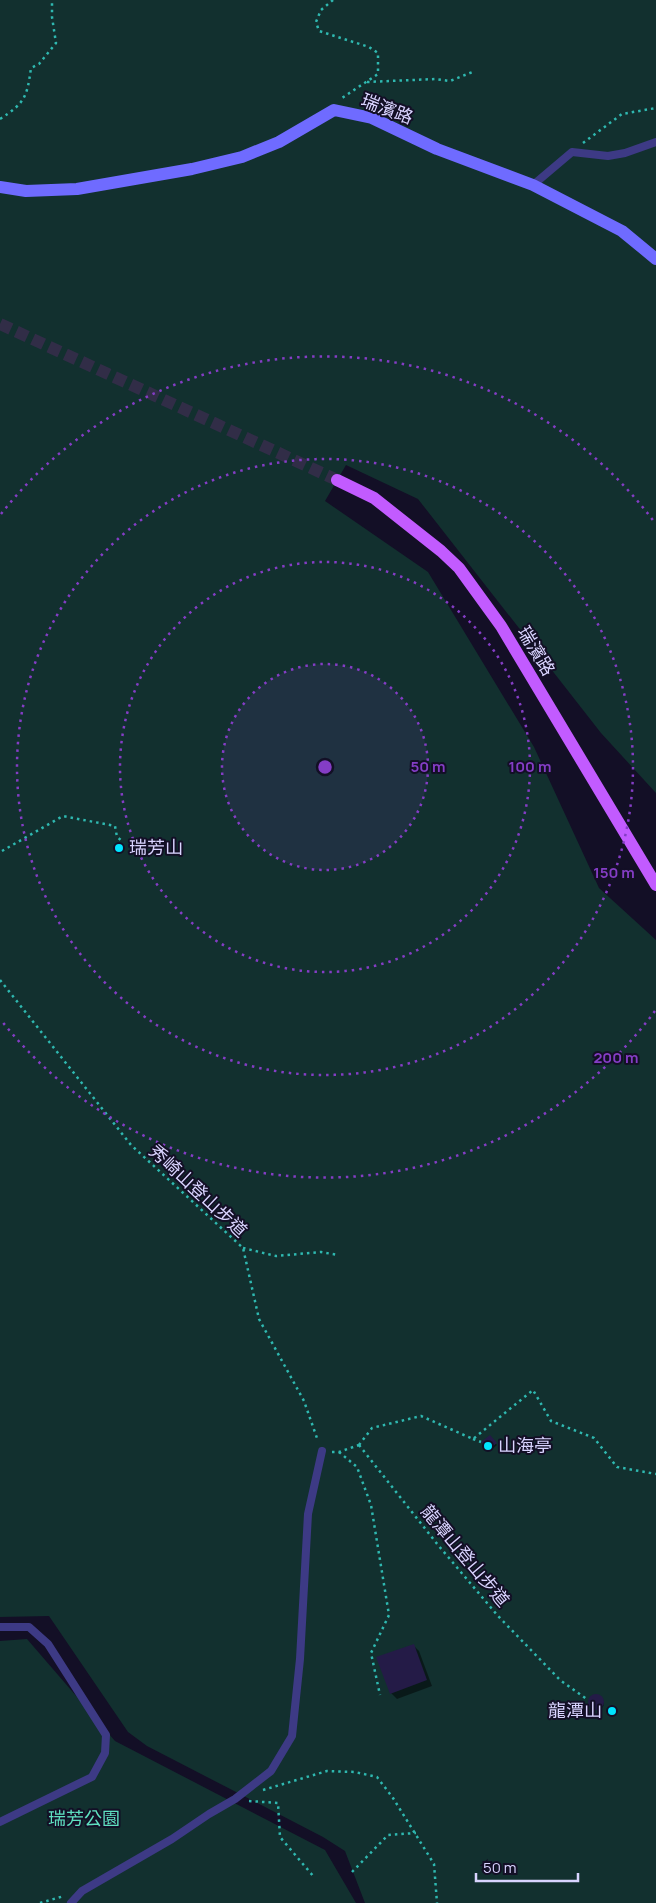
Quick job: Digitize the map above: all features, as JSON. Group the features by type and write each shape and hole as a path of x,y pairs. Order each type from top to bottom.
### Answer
{"main road":[{"name":"瑞濱路","path":"337,480 374,498 459,568 501,626 656,885"}],"street":[{"name":"瑞濱路","path":"0,187 26,191 77,189 192,169 242,158 279,142 334,110 372,118 437,150 533,186 622,231 656,259"}],"lane":[{"path":"533,186 572,152 608,156 625,153 656,142"},
{"path":"71,1903 82,1891 172,1839 251,1787 271,1771 292,1736 300,1659 308,1514 322,1451"},
{"path":"0,1627 28,1627 48,1644 106,1735 105,1753 92,1778 0,1822"}],"path":[{"path":"0,119 16,108 28,92 30,68 39,64 56,43 52,18 52,0"},
{"path":"333,0 321,10 316,22 319,31 378,52 378,74 344,96 334,110"},
{"path":"366,82 435,79 450,81 475,72"},
{"path":"572,152 622,114 656,108"},
{"path":"1,851 63,816 115,826 117,837 122,841"},
{"name":"秀崎山登山步道","path":"0,980 131,1145 242,1248 259,1318 304,1401 322,1451"},
{"path":"242,1248 276,1256 321,1252 338,1255"},
{"path":"473,1439 533,1390 551,1421 594,1438 617,1467 656,1474"},
{"path":"322,1451 339,1452 360,1445 372,1428 421,1416 481,1442"},
{"name":"龍潭山登山步道","path":"360,1445 438,1545 498,1616 560,1680 588,1700"},
{"path":"339,1452 357,1466 371,1505 389,1614 371,1653 380,1695"},
{"path":"251,1787 264,1790 327,1771 355,1772 377,1777 416,1833 434,1864 437,1903"},
{"path":"235,1799 278,1803 280,1838 314,1878"},
{"path":"352,1872 388,1835 416,1833"}],"green space":[{"path":"0,0 656,0 656,793 601,733 418,499 346,465 325,501 428,572 534,747 599,888 656,940 656,1903 365,1903 345,1851 323,1837 147,1746 128,1732 49,1616 0,1617"},
{"name":"瑞芳公園","path":"27,1639 115,1741 325,1850 356,1903 0,1903 0,1641"}],"building":[{"name":"山海亭","path":"490,1435 497,1443 488,1450 481,1442"},
{"path":"414,1644 427,1680 390,1694 376,1657"},
{"path":"596,1694 604,1702 596,1710 588,1702"}],"tunnel":[{"path":"0,324 337,480"}],"place":[{"name":"瑞芳山","path":"119,848"},
{"name":"山海亭","path":"488,1446"},
{"name":"龍潭山","path":"612,1711"}]}
